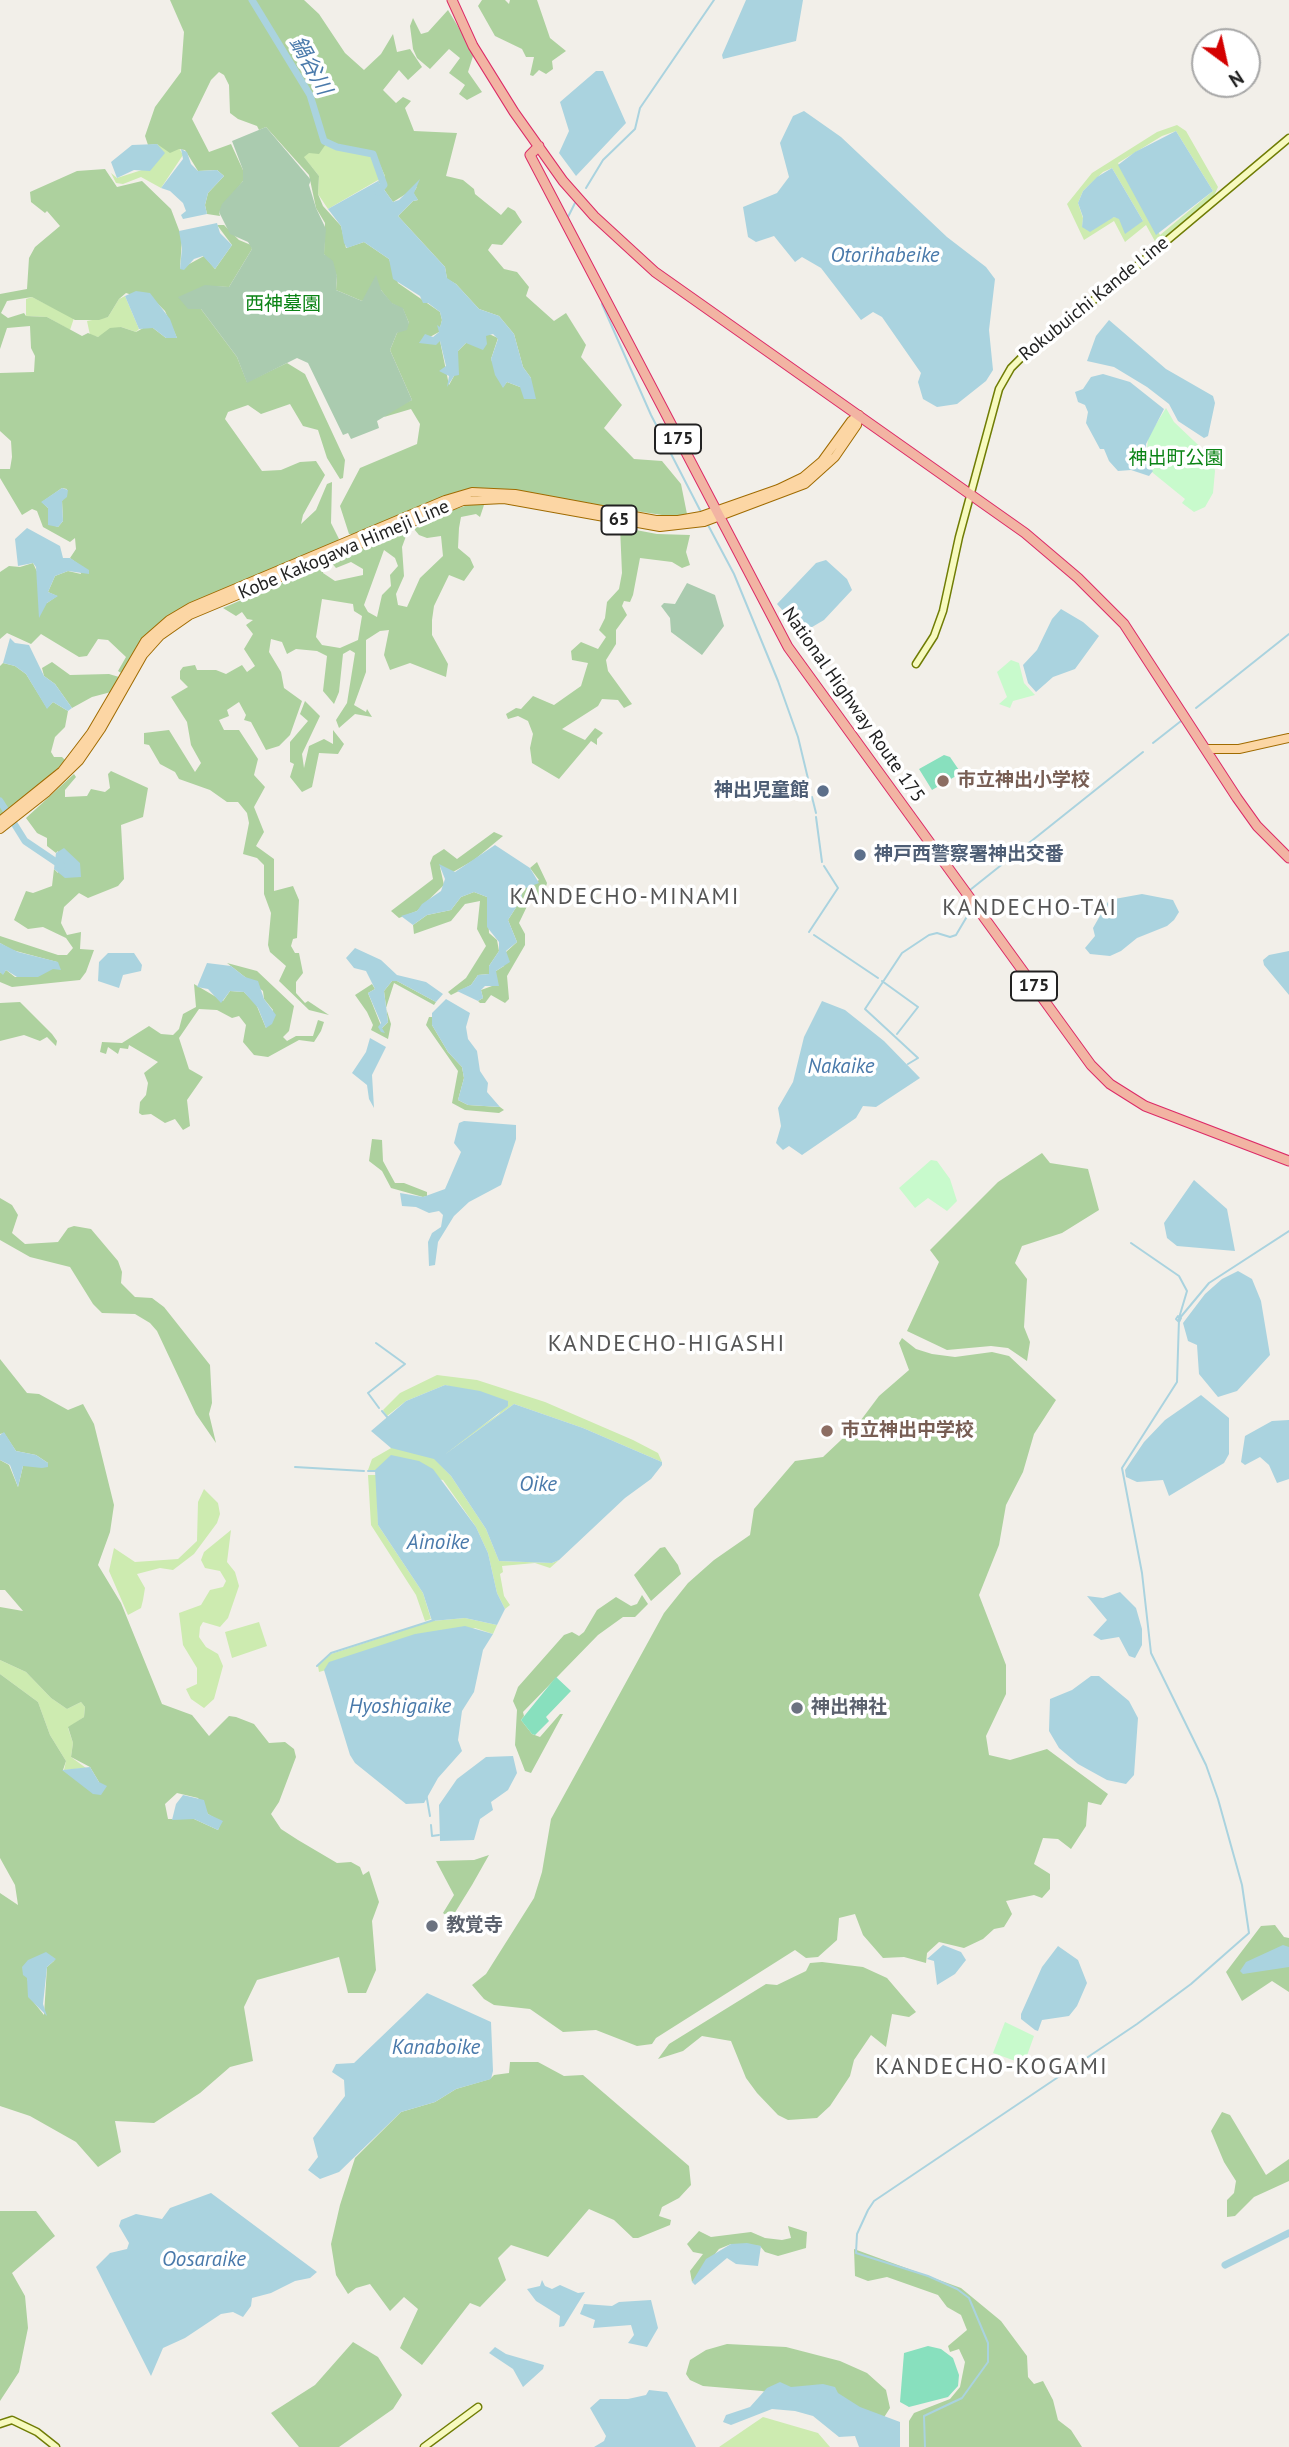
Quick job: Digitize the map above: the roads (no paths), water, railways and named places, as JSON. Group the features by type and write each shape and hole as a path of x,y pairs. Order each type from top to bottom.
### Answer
{"highway":[{"path":"452,0 473,46 539,146 580,201 634,255 971,495 1068,569 1124,624 1257,826 1289,858"},
{"name":"National Highway Route 175","path":"539,146 530,155 788,648 1095,1070 1121,1092 1146,1106 1289,1161"}],"main road":[{"name":"Rokubuichi Kande Line","path":"916,664 934,636 943,611 999,389 1017,361 1289,138"},
{"name":"Kobe Kakogawa Himeji Line","path":"0,829 47,792 79,761 101,729 143,655 160,636 190,615 453,504 474,499 504,499 660,527 691,525 716,514 794,489 815,477 835,457 857,425 859,415"},
{"name":"Kobe Kakogawa Himeji Line","path":"0,821 62,771 91,733 145,641 169,620 191,607 445,500 472,492 515,494 656,520 689,519 716,514"},
{"path":"1206,749 1239,749 1289,738"},
{"path":"424,2447 478,2407"},
{"path":"0,2424 12,2420 37,2432 56,2447"}],"water":[{"path":"746,0 803,0 796,41 723,59 722,55"},
{"path":"596,71 603,71 626,123 576,176 559,153 569,131 560,102"},
{"name":"Otorihabeike","path":"804,111 841,137 947,237 986,267 995,279 989,330 993,370 986,381 957,404 937,407 923,399 918,382 921,373 882,317 873,312 861,320 821,268 802,257 795,262 774,236 756,242 748,237 743,207 777,193 789,177 780,143 793,116"},
{"path":"1176,131 1213,191 1156,235 1118,165 1135,152"},
{"path":"157,144 165,153 150,171 134,170 117,178 111,162 132,145"},
{"path":"181,149 187,152 191,164 198,171 217,170 224,176 208,193 205,205 207,214 183,219 181,215 186,211 183,203 170,191 161,188 183,159"},
{"path":"1112,168 1143,221 1125,234 1119,219 1114,217 1090,232 1082,227 1083,217 1078,203 1083,191 1097,177"},
{"path":"420,179 414,193 418,200 413,201 398,216 445,267 447,278 479,309 499,316 514,334 536,399 524,399 520,387 507,382 503,388 495,375 491,359 498,339 493,334 486,336 487,344 483,350 466,343 458,351 459,375 454,376 447,387 449,376 439,371 446,366 440,341 436,345 419,343 425,334 433,337 439,332 437,325 440,327 442,320 440,312 428,303 423,303 420,296 393,279 389,259 364,242 347,248 344,243 341,226 328,209 378,181 393,202 399,200"},
{"path":"217,223 220,233 232,245 215,269 203,256 194,259 184,270 180,269 182,248 179,231"},
{"path":"136,291 150,293 170,319 177,338 166,338 153,328 139,329 125,296"},
{"path":"1109,320 1166,369 1213,396 1215,403 1208,436 1204,438 1178,421 1169,404 1147,387 1114,367 1087,361 1096,336"},
{"path":"1103,374 1130,382 1164,409 1146,444 1146,463 1153,471 1149,476 1131,470 1118,471 1109,461 1104,449 1100,449 1086,423 1088,412 1085,405 1078,402 1075,392 1083,389 1091,377"},
{"path":"62,488 68,490 67,497 62,501 63,521 58,527 48,525 48,508 41,502"},
{"path":"27,528 60,546 63,558 70,558 89,570 89,574 68,571 55,576 48,592 58,596 47,603 39,618 36,567 33,563 18,566 15,539"},
{"path":"826,560 847,579 852,590 824,620 802,633 777,604 816,563"},
{"path":"1061,609 1083,622 1099,636 1075,669 1053,677 1036,692 1028,683 1023,665 1037,650 1052,619"},
{"path":"10,638 15,643 29,645 44,676 55,684 72,708 68,711 53,702 47,709 26,674 15,666 3,663"},
{"path":"495,845 530,868 539,883 521,890 522,898 508,920 517,942 506,951 510,962 496,971 499,986 485,986 481,990 483,998 478,1001 457,991 471,985 478,975 489,974 489,966 499,951 499,942 487,927 487,897 474,892 461,897 451,910 427,915 413,925 401,916 417,911 422,904 441,891 445,879 439,864 455,872"},
{"path":"64,848 80,863 81,877 65,878 54,869 56,853"},
{"path":"1142,894 1173,900 1179,912 1174,920 1167,926 1137,938 1110,956 1090,954 1085,948 1095,936 1093,928 1109,900"},
{"path":"0,943 18,952 58,962 61,970 53,969 38,977 17,977 6,970 3,975 0,972"},
{"path":"355,948 381,960 397,975 426,982 443,994 436,1002 397,981 392,981 384,991 388,1022 382,1028 385,1033 381,1032 378,1027 381,1023 368,993 375,989 366,971 354,968 346,958"},
{"path":"1289,951 1289,995 1264,965 1263,960 1269,955"},
{"path":"108,953 134,953 142,965 141,971 123,975 119,988 98,981 99,962"},
{"path":"207,963 231,966 245,977 258,981 264,999 276,1015 272,1024 266,1028 258,1008 244,992 230,991 221,1003 208,989 197,987"},
{"path":"446,999 470,1013 466,1027 468,1039 477,1051 480,1071 488,1083 487,1092 500,1107 468,1105 458,1100 464,1078 462,1067 448,1052 432,1025 432,1013"},
{"name":"Nakaike","path":"822,1001 845,1010 884,1041 920,1078 876,1107 863,1106 856,1118 802,1155 789,1146 783,1150 776,1143 781,1126 778,1108 793,1082 804,1037"},
{"path":"370,1038 386,1047 372,1075 374,1108 369,1099 367,1085 352,1073 366,1052"},
{"path":"464,1121 516,1125 516,1139 501,1185 469,1202 454,1216 438,1242 435,1265 429,1266 428,1242 432,1233 441,1227 443,1215 439,1211 429,1213 416,1207 402,1206 400,1193 423,1197 445,1189 461,1152 454,1143 459,1123"},
{"path":"1194,1180 1227,1209 1235,1251 1177,1246 1167,1238 1164,1223"},
{"path":"1238,1271 1252,1279 1261,1301 1270,1355 1237,1391 1218,1397 1199,1374 1197,1345 1188,1341 1183,1323 1205,1294 1222,1279"},
{"name":"Oike","path":"445,1385 480,1391 508,1401 508,1406 444,1455 514,1404 583,1428 662,1462 662,1465 651,1479 625,1498 559,1560 552,1563 499,1561 486,1529 451,1476 434,1459 391,1448 371,1431 406,1401"},
{"path":"1201,1395 1229,1418 1229,1454 1224,1463 1169,1496 1163,1480 1137,1482 1126,1477 1125,1470 1144,1442 1165,1420"},
{"path":"1289,1420 1289,1479 1277,1483 1269,1465 1260,1457 1245,1465 1241,1462 1245,1436 1272,1421"},
{"path":"4,1432 16,1451 36,1455 48,1463 48,1467 42,1468 23,1466 18,1487 10,1465 0,1460 0,1435"},
{"name":"Ainoike","path":"391,1455 419,1461 433,1469 476,1527 488,1553 497,1593 505,1609 497,1625 465,1618 432,1621 423,1593 378,1525 375,1470"},
{"path":"1120,1592 1136,1608 1142,1629 1142,1645 1135,1658 1129,1656 1119,1637 1101,1640 1093,1635 1107,1620 1087,1596 1103,1598"},
{"name":"Hyoshigaike","path":"465,1626 493,1634 483,1650 474,1692 462,1711 458,1740 462,1751 438,1778 424,1803 406,1804 355,1763 350,1755 324,1670 329,1662 415,1634"},
{"path":"1091,1676 1099,1676 1129,1701 1138,1718 1134,1775 1126,1784 1107,1780 1078,1764 1059,1748 1049,1731 1050,1699 1072,1690"},
{"path":"513,1756 517,1773 508,1790 491,1802 493,1810 480,1819 474,1840 440,1841 439,1805 457,1779 486,1757"},
{"path":"90,1767 99,1782 107,1786 101,1795 93,1794 62,1770"},
{"path":"183,1795 204,1800 208,1814 223,1821 218,1830 194,1819 172,1820 176,1804"},
{"path":"943,1945 961,1952 966,1960 955,1974 937,1985 934,1961 927,1959"},
{"path":"1283,1945 1289,1947 1289,1967 1243,1974 1240,1971 1246,1962"},
{"path":"1058,1946 1078,1960 1087,1983 1077,2006 1069,2016 1042,2020 1038,2031 1021,2019 1021,2014 1042,1967"},
{"path":"46,1952 56,1959 47,1967 43,2004 47,2016 28,1997 27,1978 23,1975 22,1967 28,1960"},
{"name":"Kanaboike","path":"427,1993 491,2022 491,2079 456,2089 435,2102 401,2112 339,2172 320,2179 308,2170 318,2157 313,2138 345,2096 344,2080 332,2072 336,2064 354,2063"},
{"name":"Oosaraike","path":"211,2193 317,2272 310,2278 252,2298 251,2306 243,2317 233,2312 221,2314 185,2338 163,2348 151,2376 96,2267 110,2253 127,2249 129,2243 119,2226 121,2220 136,2214 162,2219 170,2208"},
{"path":"731,2244 761,2246 758,2266 736,2264 727,2258 695,2285 692,2282 706,2259"},
{"path":"542,2280 545,2286 552,2289 560,2285 578,2293 585,2292 564,2326 559,2327 560,2316 536,2301 527,2289 540,2286"},
{"path":"651,2300 658,2328 647,2347 628,2343 634,2335 631,2325 593,2328 595,2320 580,2314 584,2304 612,2306 619,2302"},
{"path":"495,2347 506,2354 544,2365 543,2369 523,2387 513,2369 489,2353"},
{"path":"780,2382 791,2387 823,2384 835,2387 838,2393 860,2407 900,2422 900,2447 859,2447 855,2436 839,2437 813,2416 795,2411 772,2409 731,2425 723,2422 726,2415 750,2407 767,2388"},
{"path":"649,2390 667,2392 696,2447 594,2447 604,2441 606,2436 590,2408 600,2399 628,2399 646,2395"}],"waterway":[{"name":"鍋谷川","path":"252,0 310,95 324,141 337,147 373,154 384,185 378,192"},
{"path":"586,188 603,160 635,129 640,108 714,0"},
{"path":"568,217 575,203"},
{"path":"602,304 651,415 702,514"},
{"path":"708,525 734,574 778,681 798,737 810,787"},
{"path":"1196,708 1289,634"},
{"path":"1153,743 1181,721"},
{"path":"970,890 1143,752"},
{"path":"812,797 816,813"},
{"path":"0,801 25,841 62,866"},
{"path":"816,817 822,862"},
{"path":"809,932 838,888 824,866"},
{"path":"973,895 979,902"},
{"path":"908,1064 918,1058 865,1009 902,953 929,935 956,935 972,908"},
{"path":"814,935 878,978"},
{"path":"882,981 918,1007 897,1034"},
{"path":"925,2447 924,2416 962,2398 988,2362 988,2343 969,2298 957,2289 928,2276 856,2253 857,2234 868,2210 874,2201 1137,2024 1191,1984 1249,1933 1242,1885 1218,1799 1206,1765 1151,1653 1142,1573 1122,1468 1177,1382 1179,1319 1209,1283 1289,1231"},
{"path":"1131,1243 1179,1276 1187,1291 1179,1318"},
{"path":"1178,1316 1181,1318 1179,1322 1176,1319 1178,1316"},
{"path":"376,1343 405,1364 368,1393 379,1408"},
{"path":"382,1411 388,1418"},
{"path":"295,1467 364,1471"},
{"path":"368,1471 377,1471"},
{"path":"317,1666 331,1653 434,1620"},
{"path":"426,1793 430,1816"},
{"path":"431,1825 432,1836 439,1835"},
{"path":"1225,2265 1289,2233"}],"place":[{"name":"市立神出小学校","path":"943,781"},
{"name":"神出児童館","path":"823,791"},
{"name":"神戸西警察署神出交番","path":"860,855"},
{"name":"市立神出中学校","path":"827,1431"},
{"name":"神出神社","path":"797,1708"},
{"name":"教覚寺","path":"432,1926"}],"district":[{"name":"KANDECHO-MINAMI","path":"625,897"},
{"name":"KANDECHO-TAI","path":"1030,908"},
{"name":"KANDECHO-HIGASHI","path":"667,1344"},
{"name":"KANDECHO-KOGAMI","path":"992,2067"}],"park label":[{"name":"西神墓園","path":"283,305"},
{"name":"神出町公園","path":"1176,459"}]}
